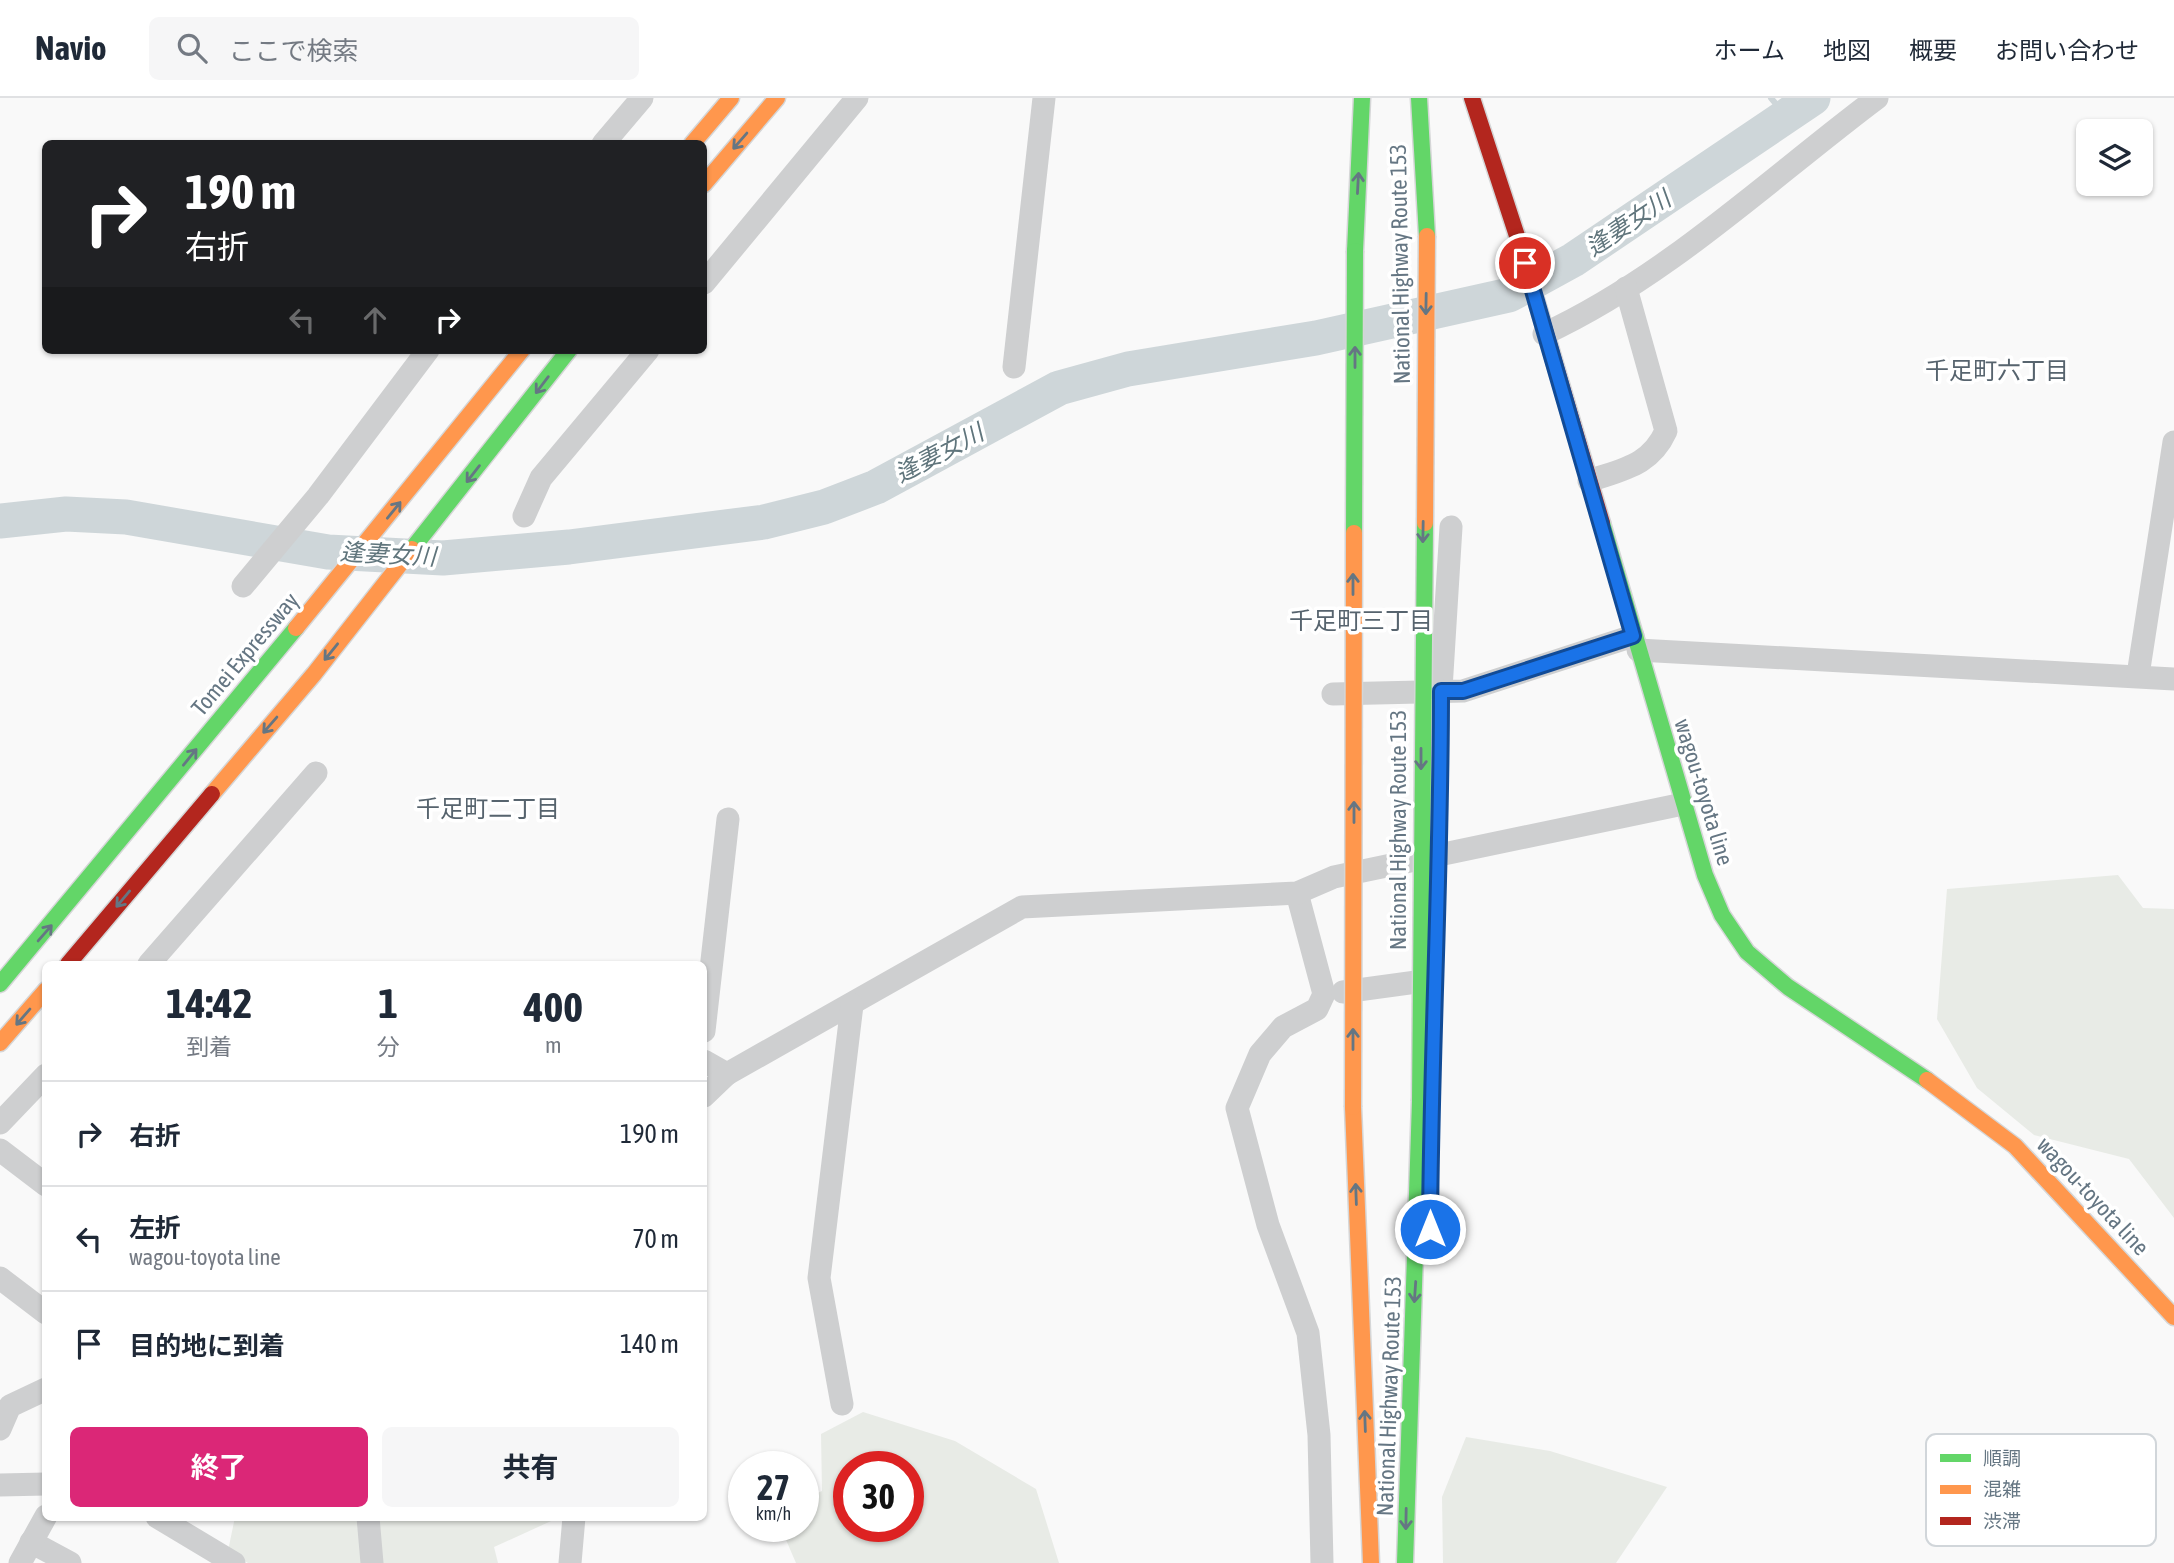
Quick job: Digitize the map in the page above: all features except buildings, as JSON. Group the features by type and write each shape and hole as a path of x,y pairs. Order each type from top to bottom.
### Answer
{"main road":[{"path":"695,140 731,98"},
{"path":"707,181 778,98"},
{"name":"National Highway Route 153","path":"1362,98 1354,251 1353,1107 1371,1563"},
{"name":"National Highway Route 153","path":"1405,1563 1408,1443 1419,1246 1427,236 1419,98"},
{"name":"wagou-toyota line","path":"1472,98 1519,242 1542,329 1683,804 1705,875 1722,915 1747,952 1788,987 1963,1104 2015,1146 2174,1317"},
{"name":"Tomei Expressway","path":"0,984 81,891 519,354"},
{"path":"71,961 314,674 566,354"},
{"path":"0,1043 42,995"},
{"path":"1408,1443 1423,1486 1423,1525"},
{"path":"1350,1496 1366,1465"}],"street":[{"path":"606,140 642,98"},
{"path":"707,279 857,98"},
{"path":"1014,367 1044,98"},
{"path":"1542,329 1586,314 1626,288 1735,210 1877,98"},
{"path":"1589,481 1645,461 1659,446 1666,431 1626,288"},
{"path":"243,586 318,496 425,354"},
{"path":"524,516 541,478 645,354"},
{"path":"2138,675 2174,442"},
{"path":"1430,1284 1432,1038 1437,980 1441,854 1441,691 1451,527"},
{"path":"1333,694 1463,691 1636,643 2174,679"},
{"path":"152,961 316,773"},
{"path":"707,1093 727,1074 1022,907 1297,892 1334,877 1683,804"},
{"path":"707,1004 728,819"},
{"path":"1297,892 1324,994 1317,1009 1283,1027 1260,1054 1237,1108 1268,1225 1308,1333 1319,1435 1322,1563"},
{"path":"1324,994 1437,980"},
{"path":"842,1404 819,1278 852,1004"},
{"path":"707,1063 727,1074"},
{"path":"0,1123 42,1079"},
{"path":"0,1150 42,1182"},
{"path":"0,1278 42,1310"},
{"path":"0,1429 5,1402 42,1390"},
{"path":"0,1485 42,1484"},
{"path":"20,1563 43,1521"},
{"path":"164,1521 234,1563"},
{"path":"368,1521 372,1563"},
{"path":"570,1563 574,1521"},
{"path":"31,1542 70,1563"}],"shaded area":[{"path":"2118,875 2143,908 2174,909 2174,1218 2129,1159 2034,1135 1977,1088 1937,1019 1947,889"},
{"path":"863,1412 955,1441 1036,1489 1059,1563 796,1563 787,1542 819,1542 819,1492 822,1491 821,1434"},
{"path":"1466,1437 1550,1451 1667,1487 1616,1563 1443,1563 1442,1497"},
{"path":"234,1521 551,1521 494,1547 498,1563 248,1563 228,1551"}],"waterway":[{"path":"1771,98 1786,116"},
{"name":"逢妻女川","path":"0,521 66,514 126,517 328,552 443,558 569,547 764,522 824,507 876,487 1059,388 1128,369 1316,338 1509,295 1573,260 1813,98"}],"traffic: fast":[{"path":"1355,251 1362,98"},
{"path":"1419,98 1427,236"},
{"path":"1354,533 1355,251"},
{"path":"412,549 566,354"},
{"path":"1420,1101 1425,523"},
{"path":"1602,523 1705,875 1722,915 1747,952 1788,987 1927,1080"},
{"path":"0,984 296,628"},
{"path":"1405,1563 1420,1101"}],"traffic: slow":[{"path":"695,140 731,98"},
{"path":"707,180 777,98"},
{"path":"1425,523 1427,236"},
{"path":"296,628 519,354"},
{"path":"1353,1107 1354,533"},
{"path":"212,794 314,674 412,549"},
{"path":"0,1043 42,995"},
{"path":"1927,1080 2015,1146 2174,1317"},
{"path":"1353,1107 1371,1563"}],"traffic: jam":[{"path":"1472,98 1519,242 1602,523"},
{"path":"71,961 212,794"}],"district":[{"name":"千足町六丁目","path":"1997,370"},
{"name":"千足町三丁目","path":"1361,620"},
{"name":"千足町二丁目","path":"488,808"}],"route":[{"path":"1430,1229 1432,1038 1437,980 1441,854 1441,691 1463,691 1633,636 1525,263"}]}
